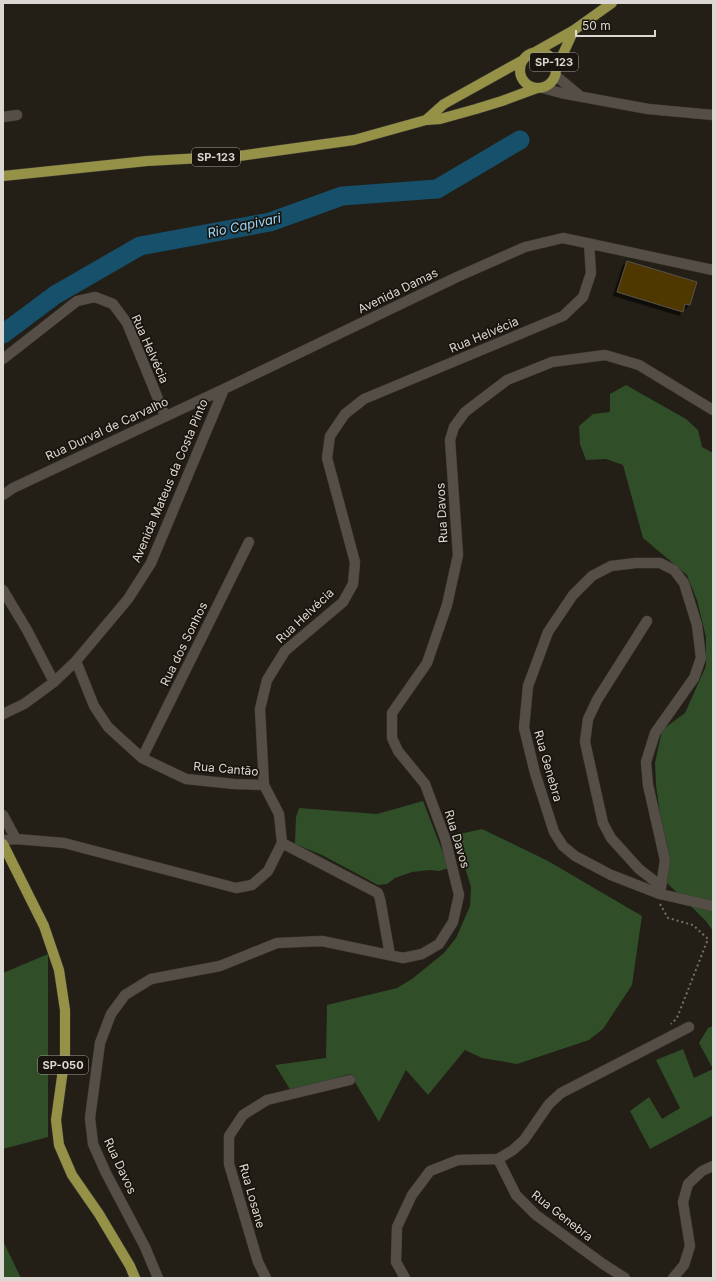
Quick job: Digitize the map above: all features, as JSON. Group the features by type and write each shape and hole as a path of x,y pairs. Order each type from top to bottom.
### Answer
{"main road":[{"name":"SP-123","path":"426,120 444,104 574,30 612,3"},
{"name":"SP-123","path":"3,176 147,161 247,155 354,140 426,120 440,119 502,102 551,83 574,30"},
{"name":"SP-123","path":"535,52 542,52 549,56 554,62 556,72"},
{"name":"SP-123","path":"523,60 520,66 522,78 531,87 540,88"},
{"name":"SP-050","path":"3,844 44,926 59,970 65,1010 65,1055 56,1120 59,1145 72,1174 99,1214 130,1266 135,1278"}],"street":[{"path":"556,72 579,95"},
{"path":"540,88 648,109 713,114"},
{"path":"3,117 17,115"},
{"name":"Avenida Damas","path":"224,389 457,277 525,247 563,238 713,270"},
{"name":"Rua Helvécia","path":"282,842 279,814 264,785 260,710 267,680 284,651 343,602 353,584 355,562 327,458 330,436 345,414 364,399 563,316 583,297 591,273 589,244"},
{"name":"Rua Helvécia","path":"3,359 77,301 95,297 113,304 127,323 165,416"},
{"name":"Rua Davos","path":"158,1278 145,1247 106,1173 93,1144 90,1118 100,1043 111,1014 125,995 151,979 220,966 277,943 322,941 403,958 422,954 439,944 453,922 459,895 445,838 425,784 398,751 392,738 392,713 427,663 447,605 458,555 450,440 454,427 464,412 508,380 552,362 605,355 639,365 713,410"},
{"name":"Rua Durval de Carvalho","path":"3,495 13,488 224,389"},
{"name":"Avenida Mateus da Costa Pinto","path":"3,714 24,704 54,682 76,661 128,599 151,563 224,389"},
{"name":"Rua dos Sonhos","path":"142,758 249,542"},
{"name":"Rua Genebra","path":"658,890 665,860 648,785 646,762 655,733 694,678 701,658 697,626 684,583 674,570 660,563 636,562 611,566 592,576 573,595 548,632 528,686 524,728 535,773 554,832 563,846 575,856 611,875 658,890 713,906"},
{"path":"3,590 27,630 54,682"},
{"path":"647,621 597,700 588,719 585,742 603,823 611,838 658,890"},
{"name":"Rua Cantão","path":"76,661 94,706 108,727 142,758 186,779 234,784 264,785"},
{"path":"3,814 16,839"},
{"path":"3,840 16,839 64,843 236,888 252,885 268,871 282,842 378,893 390,955"},
{"path":"405,1278 396,1262 397,1227 412,1195 430,1171 458,1160 498,1159 513,1150 524,1140 549,1104 561,1093 689,1027"},
{"name":"Rua Losane","path":"266,1278 258,1262 229,1164 229,1136 243,1115 267,1100 350,1080"},
{"name":"Rua Genebra","path":"498,1159 516,1195 536,1215 603,1264 625,1278"},
{"path":"673,1278 684,1265 690,1246 683,1202 688,1184 702,1171 713,1166"}],"path":[{"path":"658,890 668,918 693,924 708,939 677,1018 667,1028"}],"green space":[{"path":"626,385 686,419 698,430 702,447 713,453 713,931 705,920 666,882 668,848 661,822 656,785 655,763 662,730 685,713 706,666 706,637 697,600 687,575 643,538 623,465 606,459 586,460 580,444 579,426 593,414 610,412 610,394"},
{"path":"423,801 449,868 439,871 430,870 412,872 395,878 387,884 378,885 322,855 295,844 296,817 299,808 377,814"},
{"path":"482,829 548,861 642,916 632,985 603,1029 589,1040 517,1064 482,1058 465,1050 428,1095 406,1070 379,1122 350,1074 291,1091 275,1065 326,1058 327,1005 397,988 412,979 444,953 456,938 470,906 471,887 455,835"},
{"path":"48,954 48,1137 3,1149 3,973"},
{"path":"713,1026 713,1069 699,1043 708,1028"},
{"path":"683,1049 694,1078 713,1069 713,1117 712,1116 650,1149 630,1111 649,1097 662,1119 680,1108 656,1060"},
{"path":"3,1241 21,1278 3,1278"}],"building":[{"path":"627,261 697,282 690,305 685,304 683,312 617,292"}],"waterway":[{"name":"Rio Capivari","path":"3,334 55,295 140,246 270,222 342,196 437,189 520,140"}]}
